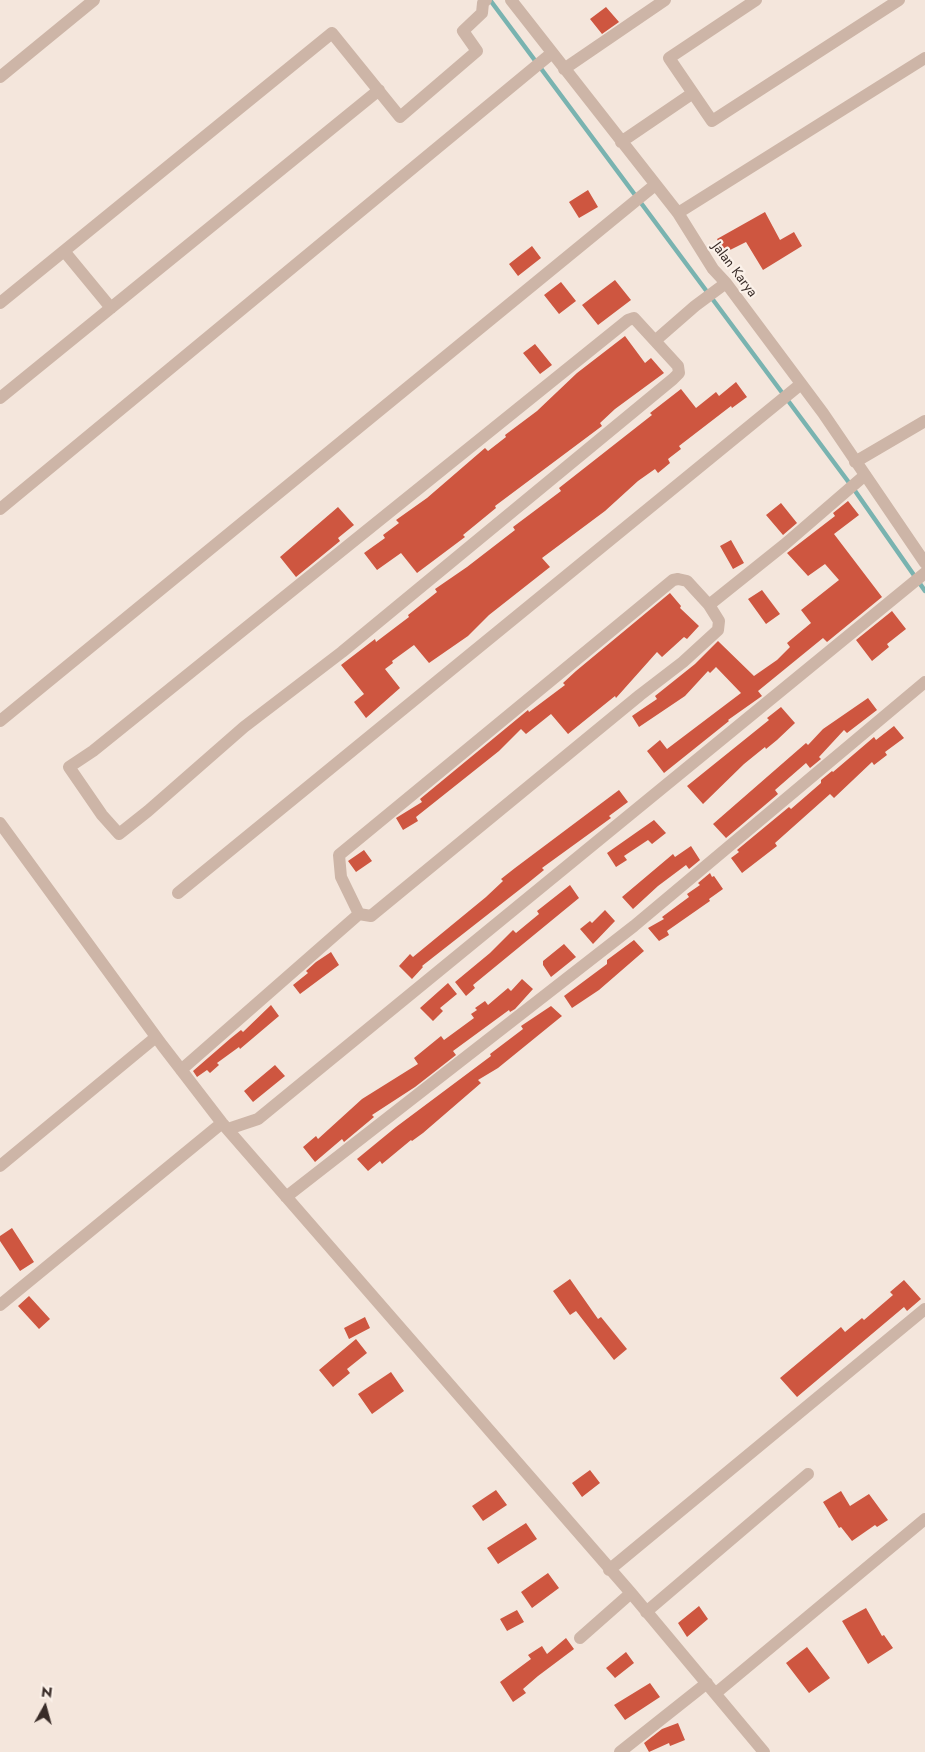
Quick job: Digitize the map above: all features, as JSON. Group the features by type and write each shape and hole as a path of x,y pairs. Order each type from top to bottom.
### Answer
{"street":[{"path":"0,77 94,0"},
{"name":"Jalan Karya","path":"511,0 548,57 564,69 678,213 722,286 801,384 855,462 861,478 925,563"},
{"path":"564,69 665,0"},
{"path":"756,0 669,58 712,121 899,0"},
{"path":"0,303 332,32 400,117 477,51 463,31 482,13 485,1"},
{"path":"0,509 548,57"},
{"path":"678,213 925,58"},
{"path":"0,398 379,90"},
{"path":"621,142 693,93"},
{"path":"0,721 656,185"},
{"path":"64,251 111,308"},
{"path":"656,340 695,306 722,286"},
{"path":"634,318 656,340 678,366 679,373 648,402 342,652 244,727 119,834 102,815 69,767 94,751 628,320 634,318"},
{"path":"178,893 801,384"},
{"path":"855,462 925,421"},
{"path":"709,605 784,545 861,478"},
{"path":"0,1305 225,1126 258,1119 925,574"},
{"path":"673,580 687,581 709,605 719,621 718,630 683,662 632,701 370,916 359,914 341,877 339,855 673,580"},
{"path":"286,1197 634,926 925,682"},
{"path":"0,823 156,1037 225,1126 609,1570 631,1593 764,1752"},
{"path":"181,1070 359,914"},
{"path":"0,1166 156,1037"},
{"path":"609,1570 925,1309"},
{"path":"646,1612 808,1474"},
{"path":"716,1693 925,1519"},
{"path":"580,1638 631,1593"},
{"path":"620,1752 707,1683"}],"building":[{"path":"606,7 619,22 602,34 590,19"},
{"path":"588,190 598,207 579,218 569,202"},
{"path":"765,212 780,240 794,232 802,246 763,270 746,242 724,253 717,239"},
{"path":"532,246 541,258 518,276 509,264"},
{"path":"615,280 631,300 598,325 582,305"},
{"path":"561,282 576,301 559,314 544,295"},
{"path":"625,336 645,363 651,358 664,373 615,409 600,423 602,426 495,506 496,508 463,535 465,537 417,573 401,553 377,570 364,553 385,538 383,535 399,523 396,520 427,498 485,448 488,451 506,437 505,435 537,411 577,373"},
{"path":"535,344 552,365 540,374 523,353"},
{"path":"736,382 747,397 732,408 731,406 679,446 681,449 668,459 670,463 658,473 655,469 638,481 605,511 542,558 550,567 489,615 468,636 429,663 414,645 392,661 393,663 385,669 400,688 366,718 354,702 364,694 341,665 375,639 376,642 409,617 408,615 437,592 435,589 515,530 513,527 561,491 559,488 652,415 650,413 681,389 696,408 716,392 719,396"},
{"path":"848,501 859,515 834,534 882,597 827,642 823,638 758,691 762,696 728,720 664,773 647,751 660,740 667,749 741,693 716,667 710,673 708,671 685,696 639,727 632,716 657,699 655,696 695,664 718,641 754,676 777,660 790,647 787,643 811,623 801,610 839,580 825,564 808,576 787,553 835,516 833,513"},
{"path":"781,503 797,523 783,535 766,515"},
{"path":"338,507 354,525 338,538 340,541 296,577 280,557"},
{"path":"731,540 744,563 733,569 720,546"},
{"path":"762,590 780,614 766,624 748,599"},
{"path":"670,593 681,606 680,608 699,626 687,639 684,637 662,657 657,652 616,698 615,696 568,734 551,714 526,734 521,729 499,751 416,817 418,821 403,830 396,818 422,802 420,799 528,710 529,712 565,685 563,683 576,671"},
{"path":"892,611 906,629 887,644 889,647 872,661 856,640"},
{"path":"868,698 877,710 847,733 844,730 819,757 821,759 810,768 806,763 775,790 778,794 726,838 713,824 806,743 808,745 823,729"},
{"path":"781,707 795,723 766,749 765,747 744,764 703,804 687,786 769,720 767,718"},
{"path":"894,726 904,738 885,752 887,755 874,765 872,762 834,798 830,794 775,843 777,846 742,873 731,858 739,852 737,850 789,807 791,809 821,783 821,780 874,737 876,740"},
{"path":"619,790 628,802 609,816 611,818 542,868 544,870 422,966 412,979 399,966 410,954 413,957 486,897 503,881 501,879"},
{"path":"654,820 666,833 652,844 648,840 624,856 627,860 616,867 607,853"},
{"path":"691,846 700,860 689,869 686,865 658,886 633,909 622,897 673,854 675,857"},
{"path":"364,850 372,861 356,872 348,861"},
{"path":"710,873 723,889 709,899 710,901 667,931 669,935 659,941 648,928 664,919 662,917 689,897 687,894 700,885 698,883"},
{"path":"570,885 579,898 473,985 475,988 466,996 455,982 490,953 513,930 516,933 539,914 537,911"},
{"path":"605,910 615,921 593,944 580,929 590,921 592,923"},
{"path":"634,940 644,951 599,990 572,1008 564,996 607,964 607,960"},
{"path":"564,944 576,957 551,977 543,965 543,961"},
{"path":"331,952 339,965 300,994 293,985 308,973 306,971 316,962"},
{"path":"522,979 533,989 515,1009 510,1012 509,1010 453,1051 456,1055 415,1087 372,1115 374,1117 344,1142 342,1139 315,1162 303,1147 316,1136 318,1139 362,1099 418,1064 414,1058 441,1036 444,1040 474,1018 471,1014 477,1010 475,1008 485,1001 488,1005 508,988 511,991"},
{"path":"448,983 457,994 440,1008 443,1011 433,1021 420,1008"},
{"path":"271,1005 279,1016 240,1049 239,1047 217,1063 219,1065 210,1073 207,1070 197,1077 193,1071 241,1030 243,1032"},
{"path":"551,1006 562,1016 498,1068 478,1080 481,1083 423,1133 411,1140 382,1164 380,1161 368,1171 357,1159 396,1127 491,1056 490,1054 523,1029 521,1026"},
{"path":"275,1065 285,1076 253,1102 244,1091"},
{"path":"12,1228 34,1262 20,1271 0,1241 0,1236"},
{"path":"570,1279 598,1319 601,1317 627,1349 614,1360 576,1311 570,1315 553,1291"},
{"path":"904,1280 921,1299 907,1311 904,1307 797,1397 780,1378 841,1327 845,1332 862,1318 864,1320 893,1295 890,1292"},
{"path":"29,1296 50,1319 39,1329 18,1306"},
{"path":"365,1317 370,1328 349,1339 344,1328"},
{"path":"356,1339 367,1353 347,1369 350,1373 333,1387 319,1370"},
{"path":"391,1372 404,1391 372,1414 358,1394"},
{"path":"590,1470 600,1483 582,1497 572,1483"},
{"path":"496,1490 507,1505 483,1521 472,1506"},
{"path":"841,1491 850,1506 869,1494 888,1520 877,1527 875,1525 852,1541 841,1527 839,1528 823,1502"},
{"path":"526,1523 537,1539 498,1564 487,1548"},
{"path":"548,1573 559,1588 532,1608 521,1592"},
{"path":"699,1606 708,1619 687,1637 678,1623"},
{"path":"866,1608 882,1636 884,1635 893,1648 868,1664 842,1621"},
{"path":"517,1610 524,1622 507,1631 500,1619"},
{"path":"566,1638 574,1649 523,1689 526,1693 513,1702 500,1682 531,1659 528,1655 542,1646 547,1654"},
{"path":"807,1647 830,1678 809,1693 786,1663"},
{"path":"626,1652 634,1663 615,1678 606,1668"},
{"path":"650,1683 660,1697 625,1720 614,1705"},
{"path":"678,1723 685,1740 670,1746 669,1743 649,1752 644,1743 662,1729"}],"waterway":[{"path":"490,0 853,488 925,591"}]}
